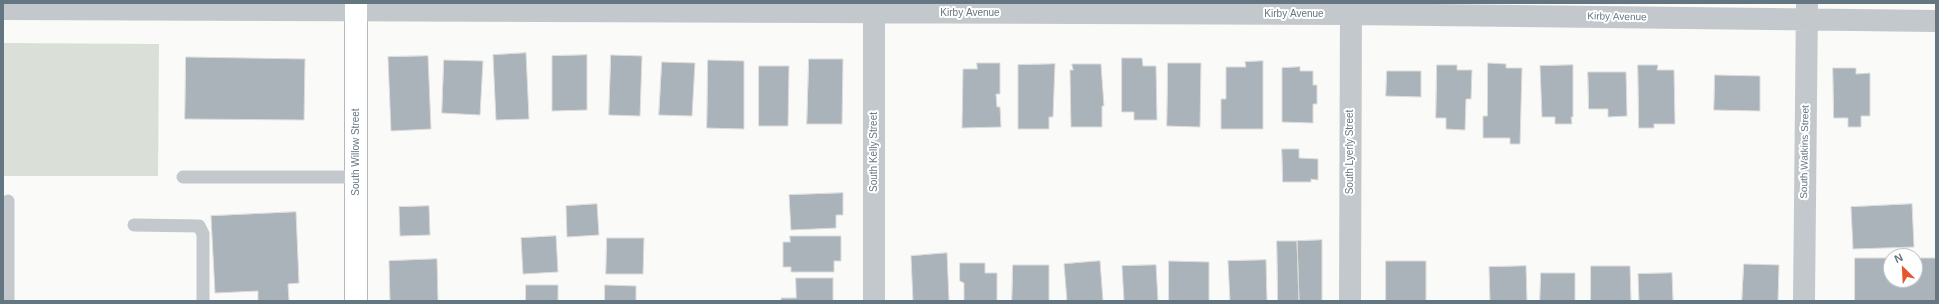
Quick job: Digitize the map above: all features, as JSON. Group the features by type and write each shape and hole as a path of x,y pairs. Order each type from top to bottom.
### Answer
{"main road":[{"name":"South Willow Street","path":"356,7 356,301"}],"street":[{"name":"Kirby Avenue","path":"3,9 356,7 1351,8 1807,11 1936,21"},
{"name":"South Kelly Street","path":"874,8 874,301"},
{"name":"South Lyerly Street","path":"1350,301 1351,8"},
{"name":"South Watkins Street","path":"1804,301 1807,11"}],"lane":[{"path":"183,177 356,177"},
{"path":"8,201 8,301"},
{"path":"134,225 199,226 203,234 203,301"}],"shaded area":[{"path":"3,43 159,44 158,176 3,176"}],"building":[{"path":"526,53 529,119 496,120 493,55"},
{"path":"587,55 587,110 552,111 552,56"},
{"path":"611,55 642,56 640,116 609,115"},
{"path":"428,56 431,129 391,131 388,57"},
{"path":"186,57 305,59 304,120 185,119"},
{"path":"1122,58 1142,58 1143,66 1156,66 1157,120 1134,120 1134,112 1122,112"},
{"path":"809,59 843,59 842,124 807,124"},
{"path":"444,60 483,61 480,115 442,113"},
{"path":"708,60 744,61 744,129 707,128"},
{"path":"1263,61 1263,129 1221,129 1221,99 1226,99 1226,67 1246,67 1245,62"},
{"path":"662,62 695,63 692,116 659,115"},
{"path":"977,63 1000,63 1000,94 996,94 997,107 1000,107 1001,127 962,128 963,69 977,69"},
{"path":"1168,63 1201,63 1200,127 1167,126"},
{"path":"1488,63 1506,64 1506,68 1522,68 1520,144 1510,144 1510,138 1483,138 1483,116 1487,116"},
{"path":"1055,64 1053,117 1049,117 1049,129 1018,129 1018,65"},
{"path":"1072,64 1101,64 1104,106 1102,106 1102,127 1071,127 1070,70 1073,70"},
{"path":"1437,65 1457,65 1457,70 1472,70 1471,99 1466,99 1465,130 1446,129 1446,118 1436,118"},
{"path":"1573,65 1572,124 1555,124 1555,117 1542,117 1540,66"},
{"path":"1638,65 1658,65 1657,70 1674,70 1675,124 1654,124 1654,128 1639,128"},
{"path":"759,66 789,66 788,126 759,126"},
{"path":"1300,67 1300,71 1313,71 1313,85 1317,85 1317,104 1313,104 1313,123 1282,122 1282,68"},
{"path":"1833,68 1856,68 1856,74 1870,73 1870,116 1861,116 1861,127 1848,127 1848,118 1834,118"},
{"path":"1387,71 1421,71 1421,97 1386,96"},
{"path":"1588,72 1626,72 1627,116 1608,117 1608,109 1589,109"},
{"path":"1715,75 1760,76 1760,111 1714,110"},
{"path":"1282,149 1299,149 1299,158 1318,159 1318,180 1311,179 1311,182 1283,182"},
{"path":"843,193 843,215 836,215 836,228 791,230 789,195"},
{"path":"597,204 599,235 567,237 566,206"},
{"path":"1912,204 1914,247 1853,249 1851,207"},
{"path":"429,206 430,235 400,236 399,207"},
{"path":"296,212 299,283 288,284 289,301 258,301 258,291 215,293 211,216"},
{"path":"556,236 558,272 523,274 521,238"},
{"path":"790,236 841,236 841,261 834,261 834,272 791,272 791,267 783,267 783,242 790,242"},
{"path":"607,238 644,238 643,274 606,274"},
{"path":"1322,240 1322,301 1299,301 1297,241"},
{"path":"1277,241 1297,241 1299,301 1278,301"},
{"path":"947,253 949,301 913,301 911,256"},
{"path":"1855,258 1883,258 1883,288 1923,288 1923,258 1936,258 1936,301 1855,301"},
{"path":"437,259 438,301 390,301 389,261"},
{"path":"1266,260 1267,301 1230,301 1228,261"},
{"path":"1100,261 1103,301 1067,301 1064,264"},
{"path":"1169,261 1209,262 1209,301 1169,301"},
{"path":"1386,261 1426,261 1426,301 1386,301"},
{"path":"960,263 985,263 985,273 997,273 997,301 964,301 964,283 960,281"},
{"path":"1744,264 1779,265 1778,301 1742,301"},
{"path":"1013,265 1049,265 1049,301 1012,301"},
{"path":"1156,265 1158,301 1124,301 1122,266"},
{"path":"1526,266 1527,301 1490,301 1489,267"},
{"path":"1591,266 1630,266 1631,301 1591,301"},
{"path":"1541,273 1575,273 1575,301 1540,301"},
{"path":"1672,273 1673,301 1639,301 1638,274"},
{"path":"796,278 833,278 833,301 781,301 781,298 796,298"},
{"path":"526,285 558,285 558,301 526,301"},
{"path":"605,285 636,286 636,301 605,301"}]}
